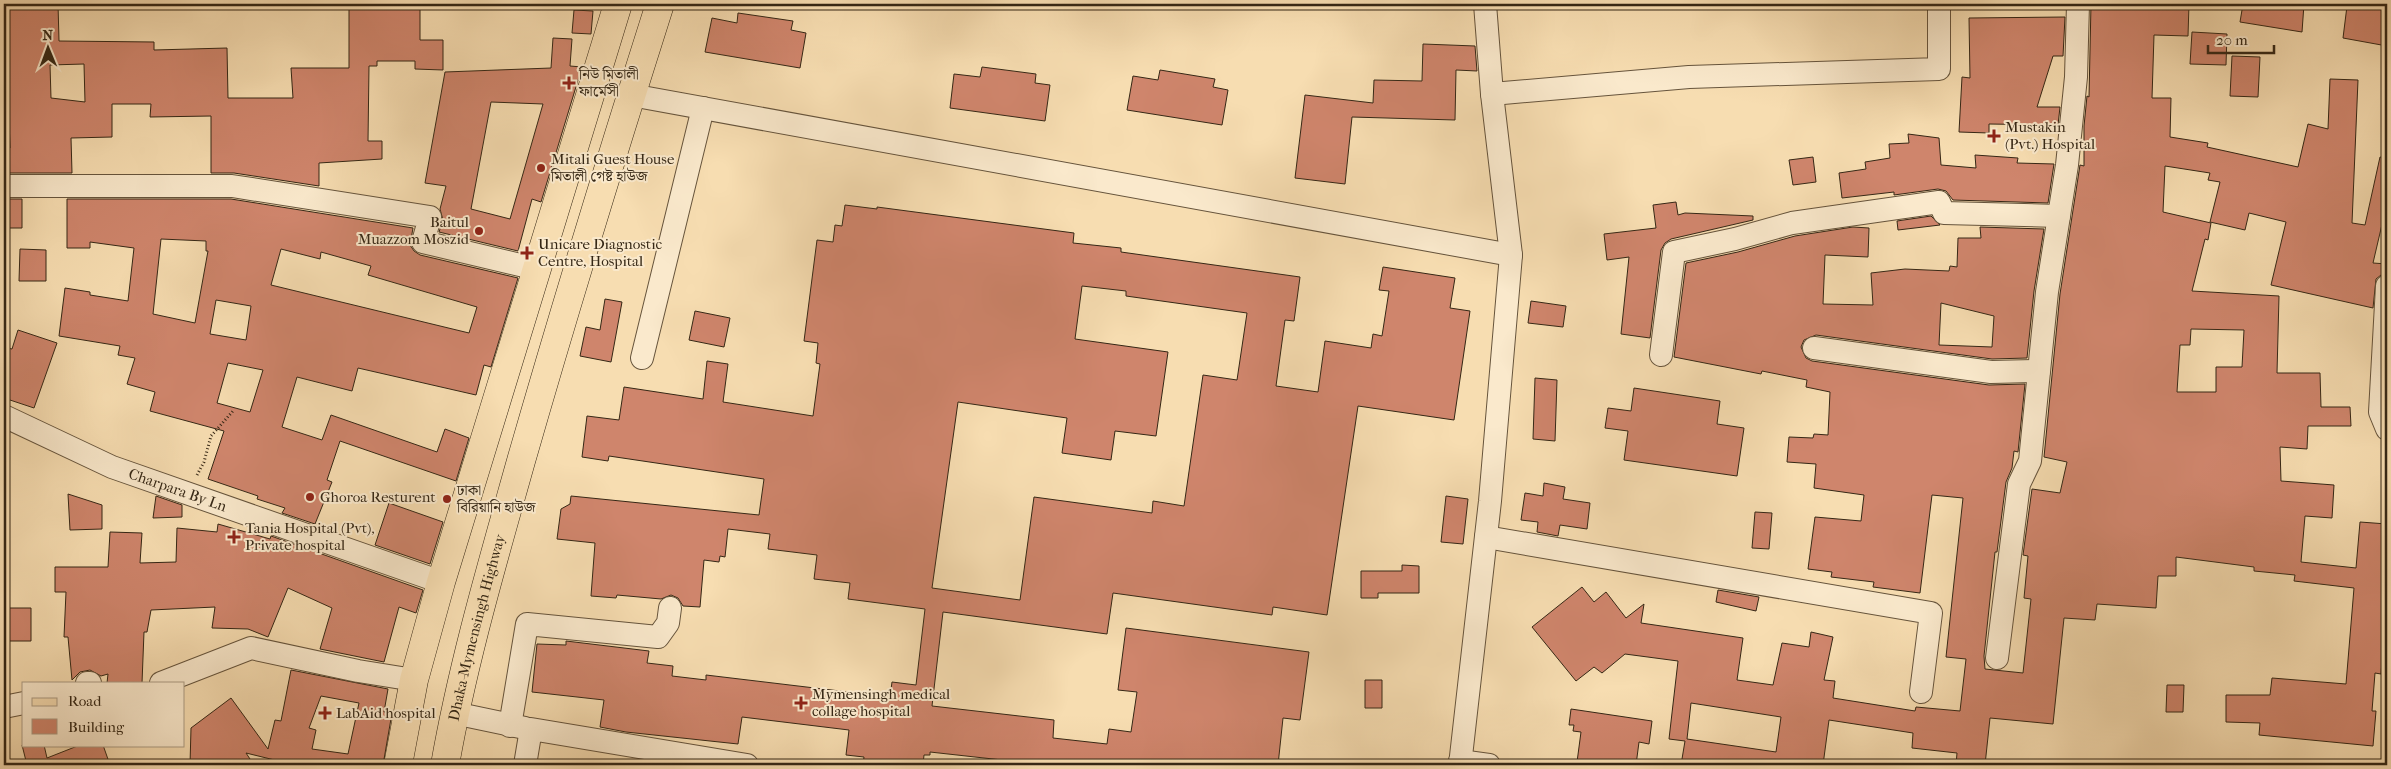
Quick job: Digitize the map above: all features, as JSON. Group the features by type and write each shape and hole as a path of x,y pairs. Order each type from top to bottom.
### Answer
{"main road":[{"path":"398,765 414,680 441,582 618,4"},
{"name":"Dhaka-Mymensingh Highway","path":"445,765 454,713 491,566 542,389 660,4"}],"street":[{"path":"1485,4 1492,94 1510,255 1486,537 1460,763 1488,765"},
{"path":"1492,94 1690,78 1939,70 1939,4"},
{"path":"1997,658 2019,484 2030,461 2047,292 2067,165 2076,77 2078,4"},
{"path":"632,95 1510,255"},
{"path":"642,358 703,108"},
{"path":"4,186 232,186 430,217 423,242 537,269"},
{"path":"1661,355 1674,252 1735,239 1792,222 1939,202 1944,213 2059,216"},
{"path":"2387,286 2380,412 2387,429"},
{"path":"1814,348 1991,372 2039,371"},
{"name":"Charpara By Ln","path":"4,416 112,466 441,582"},
{"path":"1486,537 1931,613 1921,692"},
{"path":"525,765 520,727 527,624 658,637 668,623 670,608"},
{"path":"164,682 251,648 358,671 414,680"},
{"path":"4,707 22,702"},
{"path":"454,713 520,727 747,765"}],"path":[{"path":"188,493 204,462 212,436 233,411"}],"building":[{"path":"4,4 58,4 59,41 154,42 154,50 227,48 228,98 293,98 291,68 349,68 349,4 420,4 420,40 443,40 443,70 415,69 415,61 377,61 377,66 369,66 368,141 382,141 382,159 319,163 319,186 234,173 211,173 211,116 150,117 151,104 112,104 112,137 71,138 72,173 4,173 4,148 10,148 8,91 4,91","holes":["84,64 85,102 51,98 50,65"]},
{"path":"2091,4 2189,4 2188,36 2154,35 2152,98 2171,98 2170,137 2208,143 2207,147 2298,167 2308,124 2328,129 2330,79 2358,80 2352,223 2365,225 2380,157 2387,158 2387,203 2373,263 2387,264 2387,273 2376,279 2373,308 2271,285 2286,222 2249,213 2245,230 2210,222 2220,182 2208,180 2210,173 2165,166 2163,212 2211,223 2208,240 2205,239 2192,291 2279,296 2277,373 2320,373 2321,407 2350,407 2351,426 2308,426 2307,449 2280,447 2281,481 2334,485 2332,518 2305,516 2301,562 2356,568 2360,522 2387,524 2387,597 2381,674 2375,673 2372,711 2376,711 2373,746 2259,735 2260,723 2226,722 2226,695 2270,695 2272,678 2346,684 2354,588 2294,581 2295,575 2254,571 2254,567 2176,557 2176,576 2158,576 2156,608 2097,604 2095,620 2064,618 2053,724 1990,718 1985,765 1956,765 1957,753 1912,748 1913,733 1829,720 1823,765 1681,765 1685,741 1669,739 1678,661 1625,654 1602,673 1594,667 1576,681 1532,627 1582,587 1594,602 1606,592 1626,618 1644,604 1641,623 1743,638 1737,680 1773,685 1782,643 1809,647 1811,632 1833,637 1824,680 1835,681 1833,698 1915,711 1916,707 1960,711 1966,659 1946,657 1963,498 1932,495 1920,593 1873,587 1874,582 1831,577 1832,572 1808,569 1815,517 1861,521 1864,495 1814,488 1816,464 1787,462 1789,437 1813,438 1814,434 1828,435 1830,392 1806,387 1807,380 1762,371 1761,374 1674,357 1686,263 1738,252 1795,236 1853,227 1869,228 1868,257 1825,255 1823,304 1873,305 1871,273 1905,269 1949,271 1950,266 1957,267 1958,238 1981,238 1980,227 2044,229 2034,291 2027,358 1992,359 1816,335 1804,340 1801,347 1806,358 1812,361 1989,385 2025,384 2018,452 2014,451 2012,468 2006,482 1997,552 1995,552 1984,656 1985,669 2023,673 2031,599 2024,598 2028,556 2023,555 2032,489 2060,493 2067,462 2044,457 2060,294 2080,165 2084,166 2084,126 2087,96 2089,97","holes":["1941,303 1994,316 1992,347 1939,345","2191,329 2244,330 2242,367 2216,367 2216,392 2177,392 2180,345 2190,345","1691,703 1781,717 1776,752 1687,739"]},
{"path":"2243,4 2304,4 2302,32 2240,22"},
{"path":"2347,6 2387,10 2387,46 2343,38"},
{"path":"574,10 593,11 591,34 572,33"},
{"path":"738,13 793,21 791,30 806,33 800,68 705,52 712,18 737,23"},
{"path":"2065,17 2063,56 2053,56 2037,107 2060,107 2058,125 1989,124 1989,133 1959,132 1962,77 1970,78 1969,18"},
{"path":"2192,32 2227,34 2226,65 2190,64"},
{"path":"553,38 572,39 570,66 582,67 541,202 532,199 518,251 439,232 443,220 440,209 446,186 425,183 445,72 551,68","holes":["491,102 543,104 510,219 471,209"]},
{"path":"1423,44 1475,46 1477,71 1456,70 1455,120 1352,117 1345,184 1295,178 1305,95 1373,103 1374,80 1422,81"},
{"path":"2232,56 2260,57 2258,97 2230,96"},
{"path":"982,67 1036,74 1035,83 1050,85 1045,121 950,108 954,74 980,77"},
{"path":"1160,70 1215,79 1213,87 1228,90 1222,125 1127,110 1133,76 1158,80"},
{"path":"1908,134 1939,138 1941,165 1976,168 1975,155 2018,158 2017,163 2054,164 2048,203 1953,200 1946,191 1938,189 1894,195 1894,192 1842,198 1839,173 1866,169 1865,162 1890,158 1889,144 1909,143"},
{"path":"1813,157 1816,182 1793,185 1789,160"},
{"path":"4,199 22,199 22,228 4,228"},
{"path":"67,199 231,199 413,228 410,245 420,255 518,278 491,367 484,365 476,395 358,368 352,391 297,377 282,427 322,440 331,415 437,452 445,429 469,438 456,481 340,441 327,480 332,482 315,524 282,513 285,508 257,499 258,496 208,479 224,431 150,411 155,392 127,384 135,358 118,355 120,346 59,336 65,288 90,292 90,295 128,301 134,248 90,242 90,248 67,248","holes":["161,239 206,241 206,251 208,251 195,323 153,314","281,249 320,259 321,252 371,266 368,275 477,307 469,333 271,285","216,300 251,306 246,340 210,334","228,363 263,370 250,412 217,403"]},
{"path":"1676,202 1678,215 1685,213 1753,216 1753,220 1671,239 1665,243 1661,250 1650,338 1621,334 1629,257 1607,260 1604,234 1656,228 1653,205"},
{"path":"845,205 877,209 877,207 1074,233 1073,243 1121,248 1121,252 1300,277 1294,321 1285,320 1276,386 1318,392 1325,341 1371,348 1373,334 1382,336 1389,291 1379,290 1383,267 1455,278 1450,308 1470,311 1454,420 1358,406 1327,615 1273,607 1272,615 1113,593 1107,634 943,612 932,706 1054,720 1053,738 1107,744 1109,729 1131,732 1137,692 1118,690 1126,628 1309,652 1300,720 1283,718 1278,765 1047,765 930,752 930,755 924,755 923,765 863,765 864,757 846,755 849,730 742,717 738,744 626,732 600,727 604,700 532,692 537,644 566,645 566,641 649,651 647,663 673,666 672,676 706,680 706,675 890,697 892,682 916,685 925,609 848,599 850,583 814,579 817,555 768,549 770,534 728,529 725,557 720,556 719,562 704,560 700,607 683,606 678,598 671,595 661,599 617,595 616,598 591,596 595,543 557,539 561,509 570,504 571,496 759,515 764,479 609,456 608,461 582,457 587,416 619,420 624,387 703,399 707,361 728,364 723,402 813,416 820,364 816,363 818,343 804,341 817,240 833,242 835,225 842,226","holes":["1082,286 1126,291 1126,296 1247,313 1237,380 1203,375 1184,506 1153,501 1152,513 1034,497 1020,600 932,588 958,402 1067,418 1062,453 1111,460 1115,431 1156,436 1168,352 1075,339"]},
{"path":"1931,216 1940,225 1898,230 1897,221"},
{"path":"20,249 46,250 46,281 19,281"},
{"path":"605,299 622,302 611,362 580,356 586,327 600,330"},
{"path":"1531,301 1566,306 1563,327 1528,323"},
{"path":"695,311 730,318 724,347 689,340"},
{"path":"18,330 57,343 34,408 4,398 4,358 7,348 12,349"},
{"path":"1535,378 1557,380 1555,441 1533,439"},
{"path":"1634,388 1720,401 1717,424 1744,428 1737,476 1624,460 1628,431 1605,428 1608,408 1631,411"},
{"path":"1544,483 1565,487 1563,499 1590,503 1587,529 1560,525 1558,536 1537,532 1538,522 1521,520 1525,493 1543,496"},
{"path":"68,494 102,505 102,529 70,530"},
{"path":"156,496 182,505 182,517 153,518"},
{"path":"1446,496 1468,499 1463,544 1441,542"},
{"path":"389,503 443,522 430,564 375,545"},
{"path":"1755,512 1772,513 1769,549 1752,548"},
{"path":"218,524 270,539 271,536 423,590 416,613 399,607 384,662 320,649 332,608 288,588 268,637 248,629 212,628 215,607 151,610 147,632 144,632 142,682 107,682 108,674 101,676 90,670 80,672 72,680 68,637 64,637 66,592 55,592 55,567 108,567 110,532 142,533 140,563 176,562 177,528 217,532"},
{"path":"1402,565 1419,566 1419,593 1378,593 1378,598 1361,598 1361,571 1402,571"},
{"path":"1718,590 1759,597 1756,611 1716,602"},
{"path":"4,608 31,608 31,641 4,641"},
{"path":"291,670 388,689 384,712 392,713 383,765 295,765 246,753 254,765 190,765 191,728 231,698 268,749 275,720 281,721","holes":["321,696 359,703 348,754 312,749 316,730 309,728"]},
{"path":"1365,680 1382,680 1382,708 1365,708"},
{"path":"2167,685 2184,685 2183,712 2166,712"},
{"path":"1571,709 1652,721 1649,744 1639,742 1636,765 1601,765 1577,762 1581,732 1573,731 1574,725 1569,725"},
{"path":"22,746 44,746 47,758 77,746 103,746 110,765 27,765"}],"place":[{"name":"নিউ মিতালী ফার্মেসী","path":"569,83"},
{"name":"Mustakin (Pvt.) Hospital","path":"1994,136"},
{"name":"Mitali Guest House মিতালী গেষ্ট হাউজ","path":"541,168"},
{"name":"Baitul Muazzom Moszid","path":"479,231"},
{"name":"Unicare Diagnostic Centre, Hospital","path":"527,253"},
{"name":"Ghoroa Resturent","path":"310,497"},
{"name":"ঢাকা বিরিয়ানি হাউজ","path":"447,499"},
{"name":"Tania Hospital (Pvt), Private hospital","path":"234,537"},
{"name":"Mymensingh medical collage hospital","path":"801,703"},
{"name":"LabAid hospital","path":"325,713"}]}
